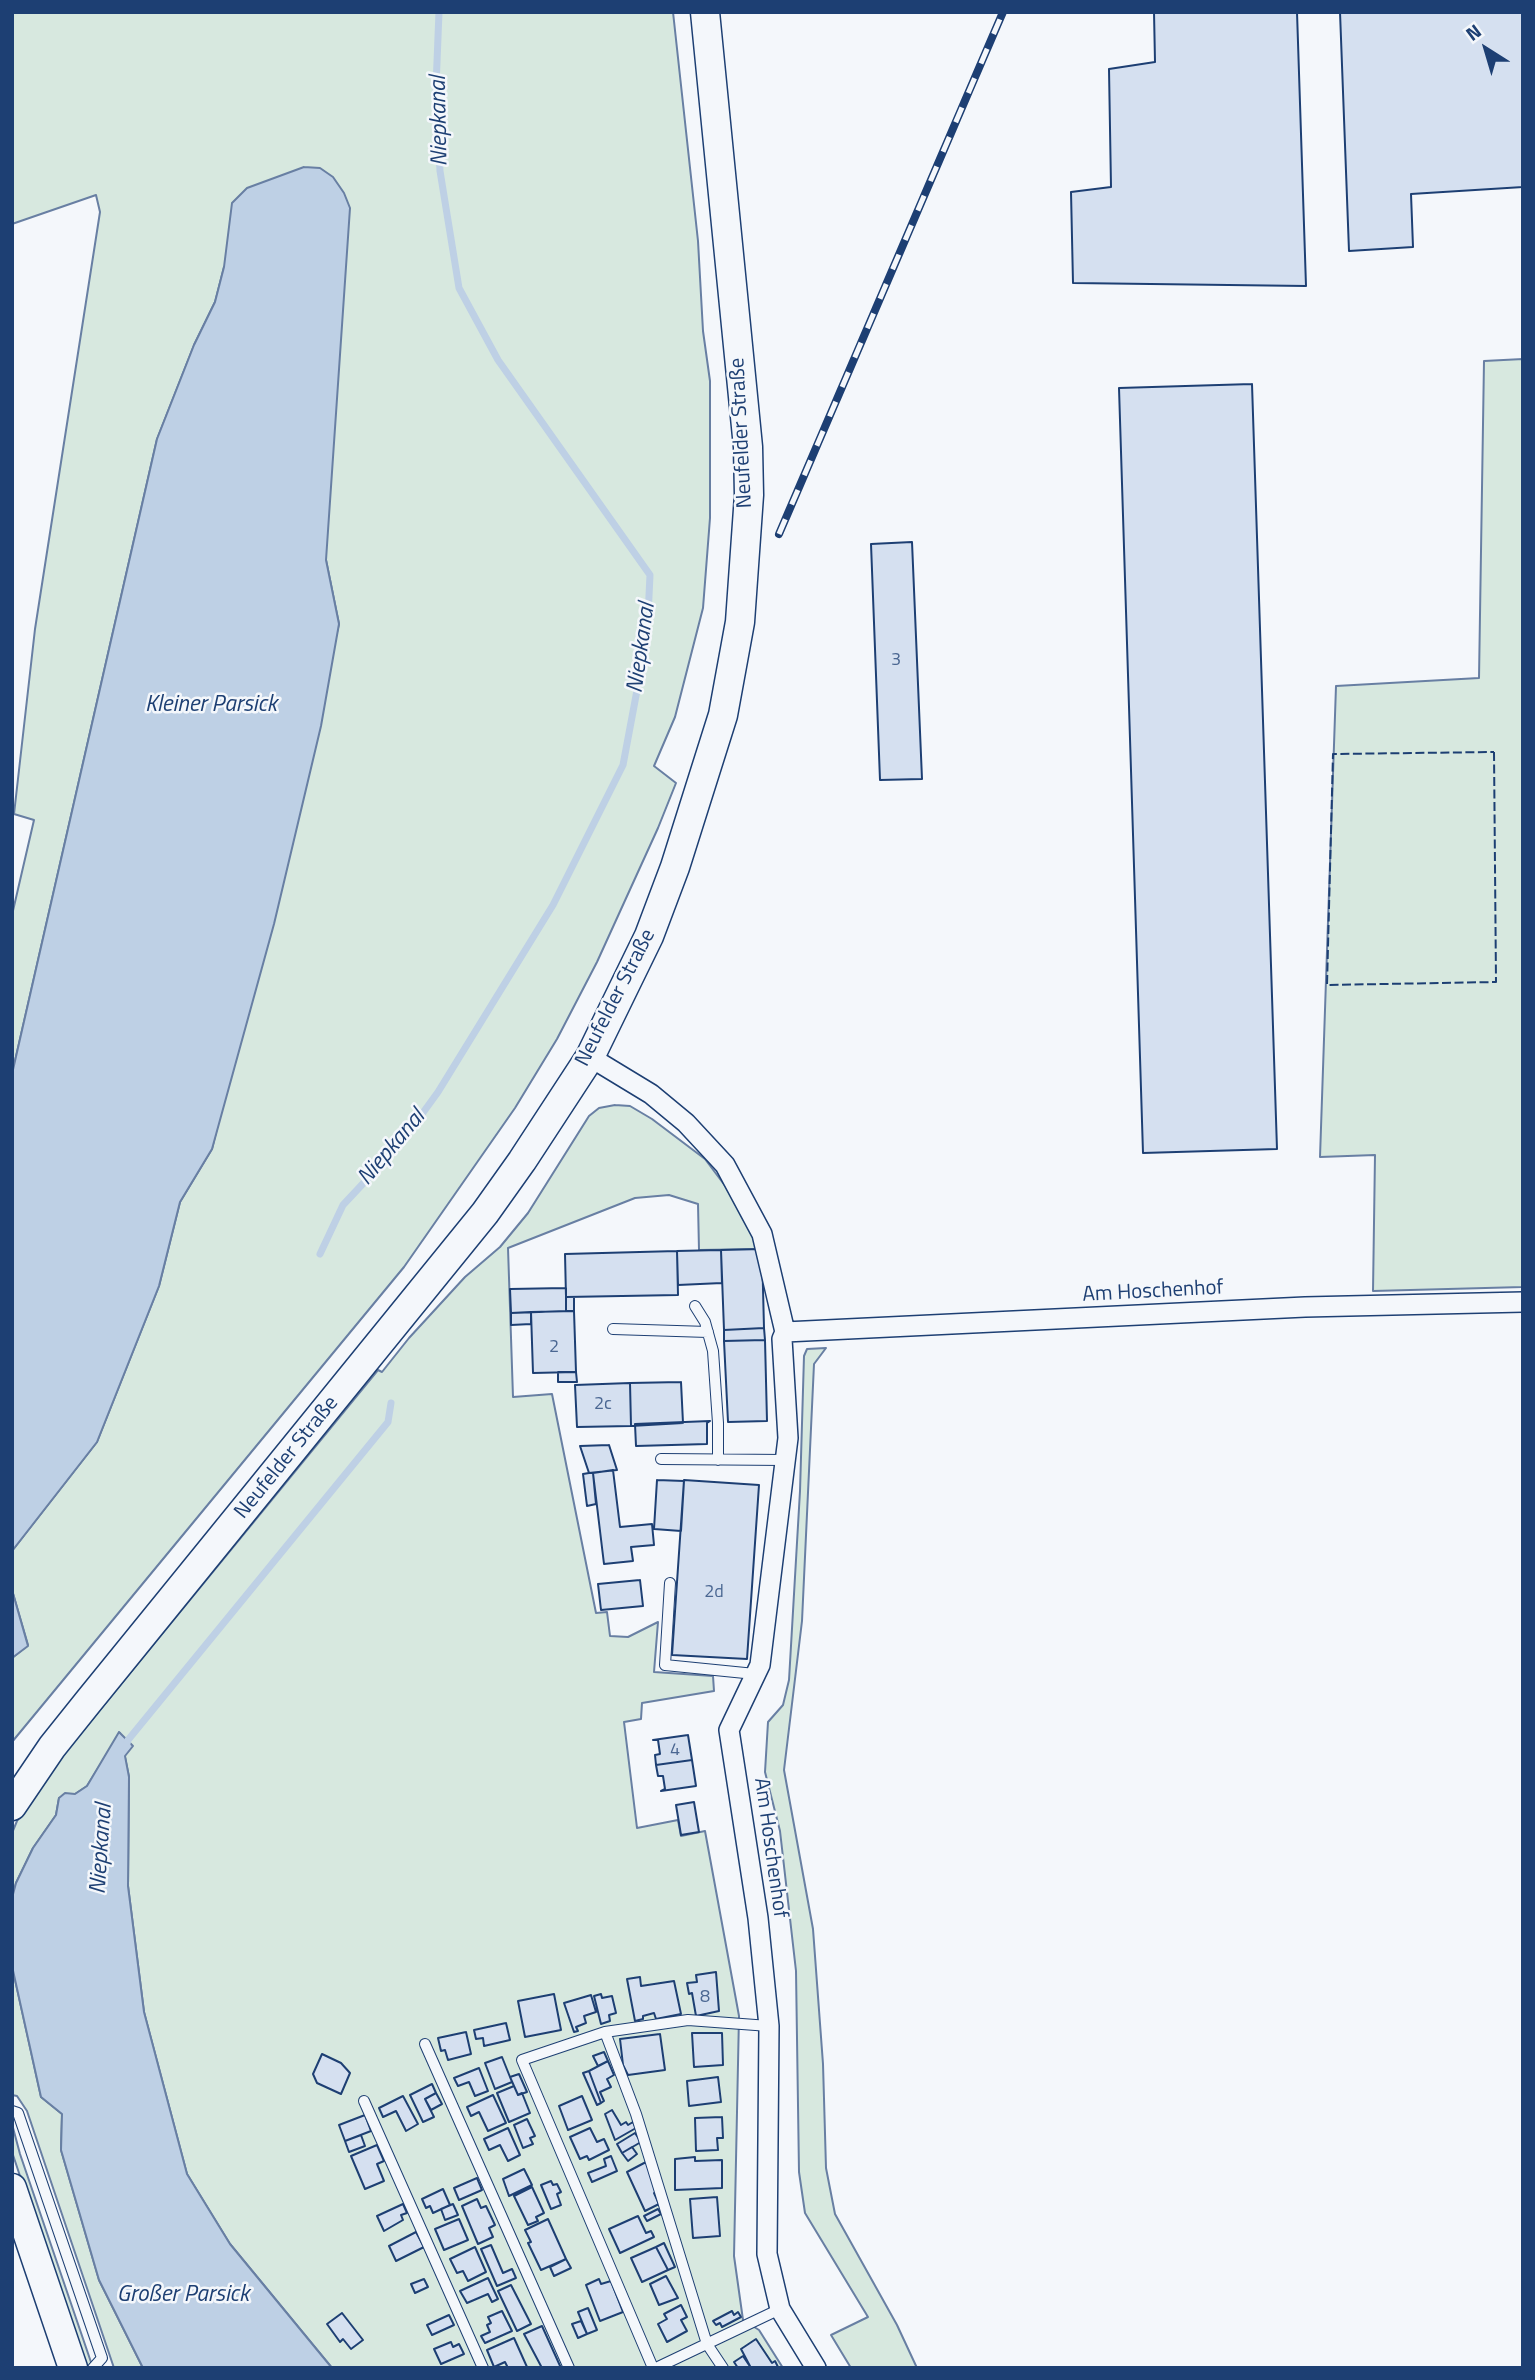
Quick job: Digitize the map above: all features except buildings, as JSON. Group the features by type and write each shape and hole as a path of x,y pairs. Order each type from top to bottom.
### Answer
{"main road":[{"name":"Neufelder Straße","path":"12,1806 52,1747 485,1213 590,1057 649,936 675,867 723,715 740,622 749,495 748,447 705,12"},
{"path":"12,2188 73,2368"}],"street":[{"name":"Am Hoschenhof","path":"590,1057 651,1094 686,1123 725,1165 762,1234 785,1332 782,1339 788,1438 760,1665 729,1730 758,1918 769,2026 767,2254 780,2309 816,2368"},
{"name":"Am Hoschenhof","path":"785,1332 1291,1307 1523,1302"}],"lane":[{"path":"695,1306 705,1322 713,1351 718,1460"},
{"path":"613,1329 708,1332"},
{"path":"661,1459 785,1460"},
{"path":"670,1583 665,1665 755,1674"},
{"path":"769,2026 688,2021 605,2032 522,2060 655,2368 780,2309"},
{"path":"605,2032 636,2114 708,2344 723,2368"},
{"path":"425,2044 569,2368"},
{"path":"363,2101 483,2368"},
{"path":"12,2110 18,2113 102,2358 93,2368"}],"shaded area":[{"path":"12,12 673,12 710,381 710,518 703,608 675,717 654,766 676,783 597,962 557,1039 515,1108 404,1267 12,1742 12,1658 28,1645 12,1590 12,1551 97,1442 159,1286 180,1202 212,1149 339,624 326,560 224,267 215,302 194,345 157,439 12,1074 12,915 34,820 14,814 35,629 100,212 96,195 12,224"},
{"path":"1523,359 1523,1287 1373,1291 1375,1155 1320,1157 1336,686 1479,678 1484,361"},
{"path":"630,1106 652,1119 705,1159 732,1195 762,1249 699,1250 698,1204 669,1195 635,1198 508,1248 513,1397 552,1394 596,1613 607,1612 610,1636 628,1637 658,1622 654,1672 713,1676 714,1691 642,1703 641,1719 624,1722 637,1828 678,1820 681,1836 705,1831 739,2016 734,2256 743,2320 759,2330 783,2368 332,2368 230,2244 187,2174 144,2012 128,1886 129,1777 120,1733 87,1786 75,1794 59,1798 56,1815 33,1848 16,1883 12,1898 12,1833 17,1821 67,1750 378,1370 382,1372 465,1277 500,1247 528,1213 589,1116 599,1108"},
{"path":"826,1348 814,1364 802,1621 784,1770 813,1929 823,2064 826,2168 835,2214 897,2325 917,2368 851,2368 831,2335 868,2317 805,2213 799,2172 796,1971 780,1831 765,1772 768,1722 783,1705 789,1680 800,1491 804,1356 807,1349"},
{"path":"12,1966 41,2097 62,2114 61,2150 99,2280 143,2368 114,2368 27,2111 17,2096 12,2095"},
{"path":"12,2124 93,2368 84,2368 12,2152"}],"water":[{"name":"Kleiner Parsick","path":"304,167 320,168 333,177 350,208 326,560 339,624 321,726 274,924 212,1149 180,1202 159,1286 97,1442 12,1551 12,1074 157,439 194,345 215,302 224,267 232,203 247,188"},
{"path":"12,1590 28,1646 12,1658"},
{"name":"Großer Parsick","path":"119,1732 133,1746 125,1756 129,1777 128,1886 144,2012 187,2174 230,2244 332,2368 143,2368 99,2280 61,2150 62,2114 41,2097 12,1966 12,1898 16,1883 33,1848 56,1815 59,1798 65,1793 75,1794 87,1786"}],"waterway":[{"name":"Niepkanal","path":"320,1254 343,1205 401,1143 438,1092 553,905 623,765 647,637 650,575 498,360 459,288 440,171 436,87 439,12"},
{"name":"Niepkanal","path":"126,1747 128,1740 388,1422 391,1403"}],"railway":[{"path":"779,534 1003,12"}],"fence":[{"path":"1494,752 1496,982 1327,985 1333,754 1494,752"}]}
